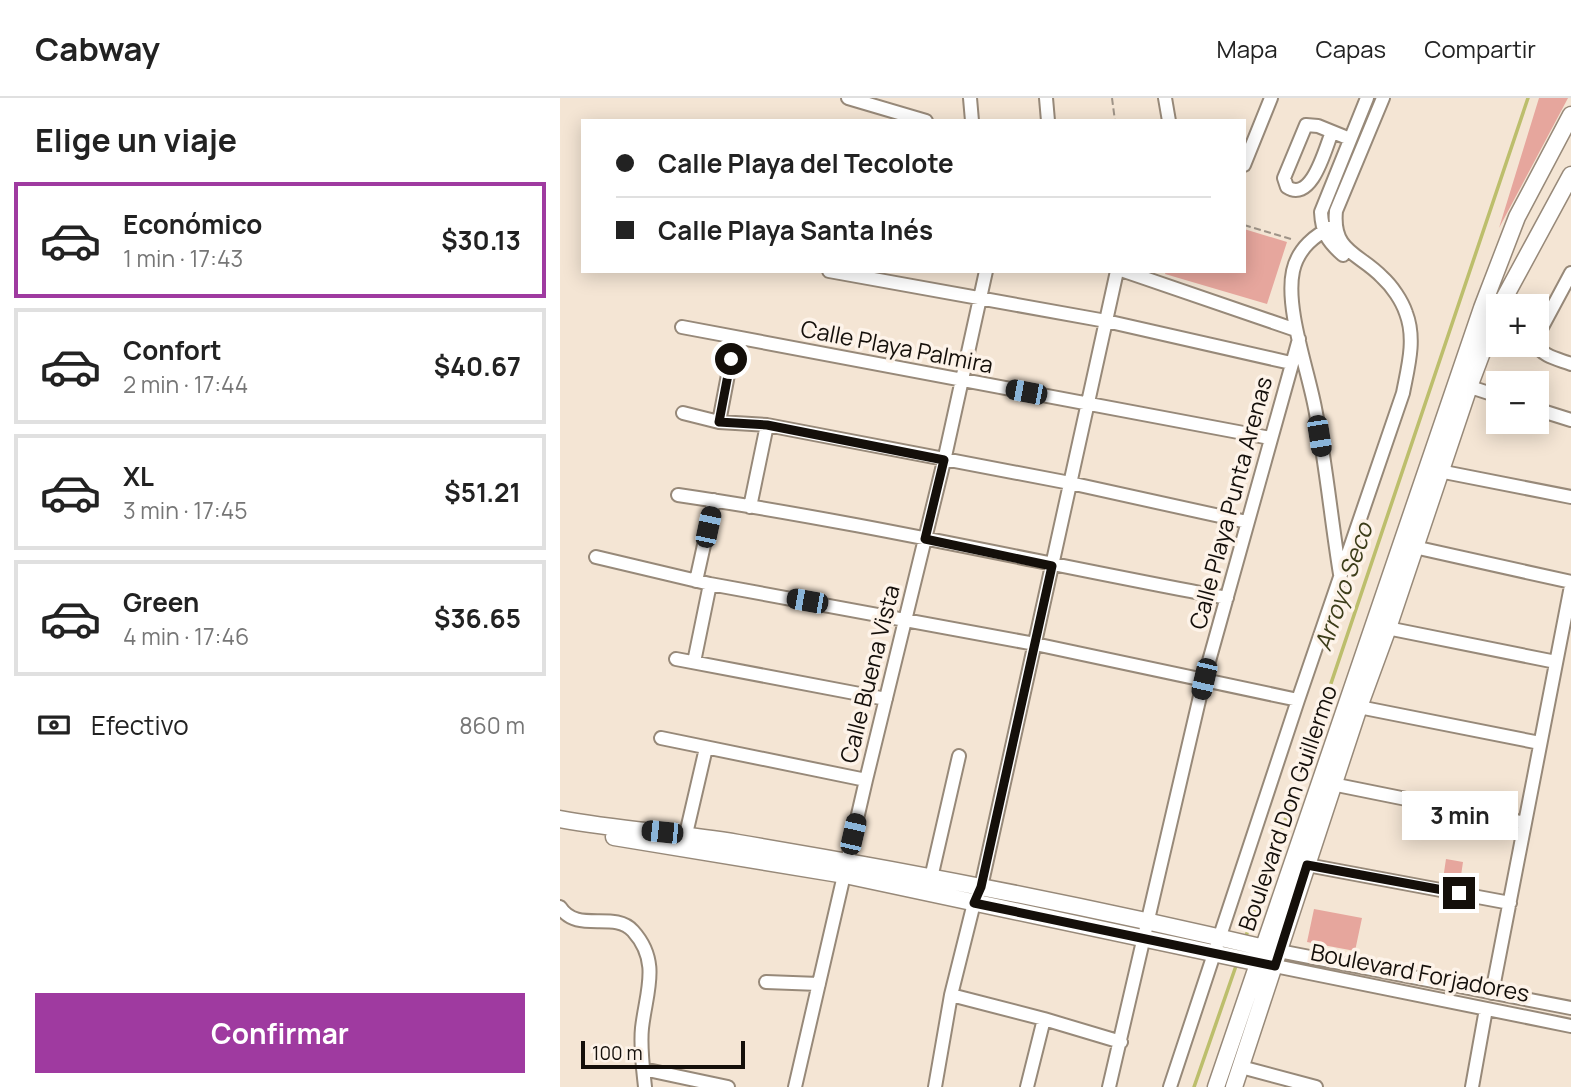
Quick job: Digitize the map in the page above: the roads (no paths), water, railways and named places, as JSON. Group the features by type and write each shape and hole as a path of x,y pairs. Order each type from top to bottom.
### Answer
{"main road":[{"name":"Boulevard Don Guillermo","path":"1498,294 1517,217 1571,115"},
{"name":"Boulevard Don Guillermo","path":"1503,294 1568,186"},
{"name":"Boulevard Don Guillermo","path":"1216,1087 1381,627 1463,385 1486,329"},
{"name":"Boulevard Don Guillermo","path":"1234,1087 1241,1067 1265,956 1307,865 1326,783 1359,707 1381,627 1413,547 1439,471 1463,385"},
{"name":"Boulevard Forjadores","path":"560,819 591,825 686,834 846,868 974,903 1143,938 1221,946"},
{"name":"Boulevard Forjadores","path":"560,828 846,868 932,877 1147,921 1221,946 1265,956"}],"street":[{"path":"848,98 919,119"},
{"path":"970,98 972,119"},
{"path":"1046,98 1048,119"},
{"path":"1165,98 1169,119"},
{"path":"1246,160 1271,98"},
{"path":"1329,228 1321,212 1367,98"},
{"path":"1341,578 1315,409 1298,335 1292,273 1302,248 1329,228 1383,98"},
{"path":"1332,132 1310,183 1300,191 1293,192 1287,187 1284,178 1306,125 1310,124 1332,132 1350,139"},
{"name":"Boulevard Don Guillermo","path":"1170,1087 1221,946 1298,700 1403,393 1410,354 1396,310 1384,290 1367,273 1328,242 1329,228"},
{"path":"840,273 1106,321 1291,363"},
{"name":"Calle Buena Vista","path":"795,1087 944,460 986,273"},
{"path":"935,1087 951,995 974,903 981,887 1117,273"},
{"path":"1129,273 1298,335"},
{"path":"1549,317 1571,273"},
{"name":"Calle Playa Palmira","path":"682,327 1270,438"},
{"name":"Calle Playa Punta Arenas","path":"1110,1087 1204,679 1298,335"},
{"path":"719,422 735,338"},
{"path":"1549,356 1571,364"},
{"path":"1463,385 1486,392"},
{"path":"683,413 719,422 767,425 1070,483 1247,522"},
{"path":"1549,413 1571,420"},
{"path":"750,507 767,425"},
{"path":"1439,471 1571,497"},
{"path":"678,495 925,539 1052,566 1227,598"},
{"path":"696,581 713,500"},
{"path":"1413,547 1571,584 1492,993"},
{"path":"596,557 710,584 1035,644 1298,700"},
{"path":"694,662 710,584"},
{"path":"1381,627 1556,662"},
{"path":"676,659 886,699"},
{"path":"1359,707 1541,743"},
{"path":"661,738 866,780"},
{"path":"686,834 706,747"},
{"path":"932,877 959,755"},
{"path":"1326,783 1525,823"},
{"path":"1307,865 1510,903"},
{"path":"560,907 569,917 578,921 617,922 632,929 648,954 650,970 642,1029 645,1087"},
{"name":"Boulevard Forjadores","path":"1265,956 1571,1008"},
{"name":"Boulevard Forjadores","path":"1265,956 1486,1009 1571,1026"},
{"path":"766,982 819,984"},
{"path":"951,995 1121,1042"},
{"path":"1472,1087 1486,1009"},
{"path":"1027,1087 1044,1019"},
{"path":"1241,1067 1316,1087"},
{"path":"643,1069 729,1087"}],"waterway":[{"name":"Arroyo Seco","path":"1245,939 1528,98"},
{"name":"Arroyo Seco","path":"1194,1087 1237,963"}]}
